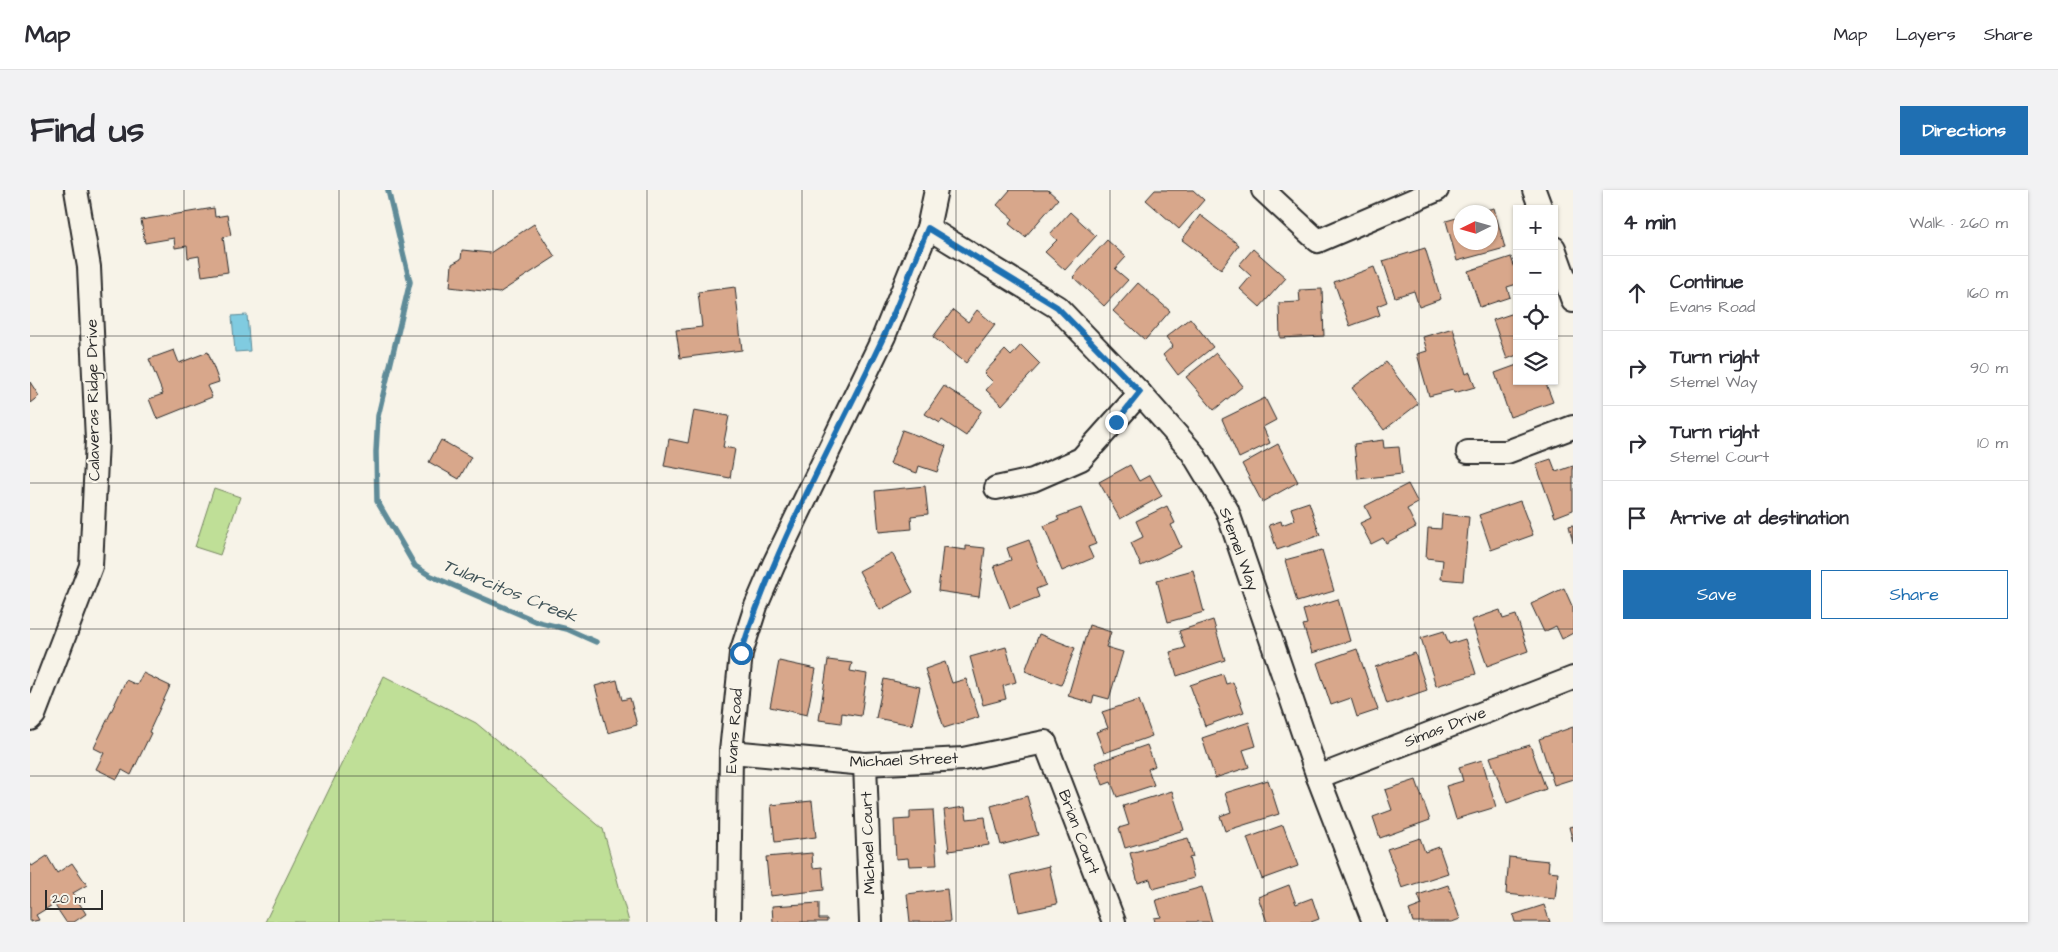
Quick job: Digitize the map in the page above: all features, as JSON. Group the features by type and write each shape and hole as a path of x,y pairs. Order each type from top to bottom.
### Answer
{"street":[{"name":"Calaveras Ridge Drive","path":"30,719 34,715 90,566 96,430 89,267 76,190"},
{"name":"Evans Road","path":"729,922 731,752 741,653 756,606 833,440 884,336 928,228 936,190"},
{"path":"1263,190 1318,241 1436,190"},
{"path":"1534,190 1540,205"},
{"name":"Stemel Way","path":"928,228 1057,307 1140,392 1192,452 1227,510 1318,777 1374,922"},
{"path":"1555,250 1573,301"},
{"path":"996,488 1033,480 1081,459 1140,392"},
{"path":"1468,452 1507,452 1573,426"},
{"name":"Simas Drive","path":"1318,777 1573,678"},
{"name":"Michael Street","path":"731,752 865,764 963,758 1045,742"},
{"name":"Brian Court","path":"1045,742 1114,922"},
{"name":"Michael Court","path":"865,764 871,922"}],"green space":[{"path":"214,488 240,497 220,555 195,547"},
{"path":"384,676 476,723 603,829 629,922 265,922"}],"water":[{"path":"247,315 250,351 235,352 232,316"}],"building":[{"path":"1010,190 1048,190 1058,199 1025,237 1009,224 1013,219 997,205"},
{"path":"1155,190 1193,190 1204,200 1179,229 1146,200"},
{"path":"214,208 215,217 227,215 231,235 223,237 228,272 202,276 199,256 188,258 187,246 175,248 174,238 145,243 141,220"},
{"path":"1070,212 1096,236 1065,270 1045,252 1057,240 1050,234"},
{"path":"1200,215 1239,245 1221,269 1182,240"},
{"path":"1453,219 1453,246 1446,221"},
{"path":"1498,223 1505,248 1498,250"},
{"path":"534,224 555,257 499,293 450,287 452,264 461,259 462,250 490,253"},
{"path":"1107,240 1126,257 1115,269 1128,280 1104,306 1073,277"},
{"path":"1425,248 1441,299 1419,307 1414,291 1395,297 1383,261"},
{"path":"1253,249 1286,278 1260,307 1240,289 1251,276 1239,265"},
{"path":"1454,250 1498,250 1457,261"},
{"path":"1511,257 1513,263 1513,285 1507,287 1510,297 1480,307 1468,271"},
{"path":"1374,267 1387,302 1377,306 1380,315 1350,326 1334,282"},
{"path":"1138,283 1170,311 1145,340 1113,311"},
{"path":"735,287 742,350 680,358 676,330 702,327 698,292"},
{"path":"1322,289 1324,336 1280,338 1279,303 1300,302 1299,290"},
{"path":"953,310 968,322 977,310 995,325 966,363 933,337"},
{"path":"1513,313 1513,357 1507,359 1493,320"},
{"path":"1190,318 1213,347 1178,375 1163,355 1173,346 1166,337"},
{"path":"1453,328 1466,374 1470,372 1475,387 1454,393 1453,390 1429,396 1417,354 1427,351 1423,337"},
{"path":"1021,345 1040,364 1002,405 986,390 993,382 984,373 1005,350 1011,356"},
{"path":"174,350 179,363 208,352 219,382 207,386 212,397 157,419 149,399 163,394 149,359"},
{"path":"1216,353 1243,386 1214,410 1186,377"},
{"path":"1386,362 1418,404 1384,430 1352,388"},
{"path":"1513,366 1513,385 1547,385 1553,402 1510,417 1495,373"},
{"path":"30,382 39,396 30,403"},
{"path":"944,386 982,410 966,436 942,420 940,423 925,414"},
{"path":"1265,398 1276,420 1263,427 1270,443 1239,458 1222,419"},
{"path":"694,410 729,416 723,447 735,449 730,478 664,466 669,439 688,443"},
{"path":"902,430 946,446 937,472 919,466 917,473 890,464"},
{"path":"441,440 471,457 459,479 429,462"},
{"path":"1383,440 1384,448 1399,447 1402,474 1358,479 1354,444"},
{"path":"1278,444 1298,482 1262,502 1242,464"},
{"path":"1551,459 1556,472 1573,466 1573,510 1555,517 1536,464"},
{"path":"1130,465 1139,481 1150,475 1162,496 1120,519 1099,482"},
{"path":"1408,484 1418,503 1407,509 1416,527 1386,543 1383,538 1371,544 1360,523 1371,518 1365,506"},
{"path":"925,486 928,514 911,516 912,529 879,532 875,491"},
{"path":"1520,501 1533,535 1491,550 1479,515"},
{"path":"1309,502 1320,535 1277,550 1269,525 1281,521 1282,525 1295,520 1291,508"},
{"path":"1167,506 1175,523 1171,525 1181,547 1141,566 1131,543 1143,537 1136,521"},
{"path":"1081,508 1096,544 1088,547 1093,558 1062,571 1044,526 1059,520 1057,517"},
{"path":"1442,514 1469,517 1463,581 1441,579 1443,560 1426,558 1428,528 1441,529"},
{"path":"1573,525 1573,542 1569,526"},
{"path":"1029,540 1046,585 1036,589 1039,597 1010,608 994,566 1011,560 1007,548"},
{"path":"966,546 985,548 979,597 938,591 943,547 966,550"},
{"path":"1322,550 1334,591 1297,602 1285,560"},
{"path":"892,553 913,592 880,610 859,571"},
{"path":"1193,570 1204,612 1168,622 1157,580"},
{"path":"1564,588 1573,608 1573,633 1562,639 1556,626 1544,632 1531,604"},
{"path":"1338,599 1350,641 1312,653 1303,625 1307,624 1303,610"},
{"path":"1500,610 1503,619 1516,615 1528,651 1487,666 1471,620"},
{"path":"1213,620 1225,660 1177,676 1170,652 1185,648 1179,631"},
{"path":"1089,625 1111,632 1106,647 1123,652 1109,699 1094,695 1092,703 1068,696"},
{"path":"1444,631 1449,644 1465,639 1476,674 1436,686 1421,638"},
{"path":"1039,634 1075,648 1061,685 1025,671"},
{"path":"1006,647 1016,682 1003,686 1006,699 983,705 970,657"},
{"path":"1357,649 1378,710 1357,717 1351,698 1331,705 1317,663"},
{"path":"1415,653 1427,690 1387,704 1375,667"},
{"path":"828,660 852,663 850,671 867,674 861,716 842,713 841,723 819,720"},
{"path":"779,661 816,669 807,715 770,707"},
{"path":"945,662 952,683 966,679 979,717 944,728 925,669"},
{"path":"143,673 170,686 131,775 122,770 117,779 96,769 104,753 94,748 126,680 137,685"},
{"path":"1223,674 1226,684 1233,682 1244,712 1205,726 1190,685"},
{"path":"884,679 920,687 912,725 876,718"},
{"path":"617,680 622,700 630,698 637,725 608,733 595,686"},
{"path":"1139,700 1152,736 1104,753 1096,732 1108,728 1102,712"},
{"path":"1249,722 1256,746 1243,750 1249,767 1215,778 1202,738"},
{"path":"1573,727 1573,779 1554,785 1539,739"},
{"path":"1147,745 1155,766 1148,769 1154,785 1117,797 1111,782 1103,785 1095,763"},
{"path":"1530,745 1546,789 1507,803 1490,757"},
{"path":"1482,760 1496,807 1456,819 1446,786 1463,781 1459,767"},
{"path":"1268,780 1279,814 1225,831 1220,816 1231,812 1225,793"},
{"path":"1416,780 1430,820 1380,838 1373,817 1392,810 1385,790"},
{"path":"1172,791 1184,830 1125,848 1119,828 1129,825 1123,806"},
{"path":"1027,796 1038,835 1001,845 991,806"},
{"path":"812,801 816,837 775,842 771,805"},
{"path":"965,807 967,819 985,817 989,845 949,851 944,810"},
{"path":"933,810 937,865 909,866 908,858 896,859 894,820 910,819 910,811"},
{"path":"1283,825 1298,866 1262,879 1247,838"},
{"path":"1573,826 1573,842 1569,827"},
{"path":"1188,838 1193,857 1189,858 1194,878 1153,889 1150,879 1138,883 1130,853"},
{"path":"1420,838 1425,852 1439,847 1448,873 1402,888 1387,849"},
{"path":"812,853 813,868 822,867 824,890 770,896 766,857"},
{"path":"47,856 57,873 72,863 87,885 73,893 86,914 74,922 66,922 54,904 36,915 39,920 30,922 30,863 32,866"},
{"path":"1509,857 1549,861 1548,871 1558,872 1555,899 1506,894"},
{"path":"1049,866 1057,904 1019,912 1011,875"},
{"path":"1289,885 1296,904 1312,898 1319,919 1311,922 1267,922 1258,897"},
{"path":"1448,885 1460,919 1452,922 1413,922 1409,910 1422,905 1418,895"},
{"path":"1202,887 1212,922 1155,922 1154,918 1161,917 1156,900"},
{"path":"947,889 950,922 910,922 907,894"},
{"path":"819,903 819,919 827,919 827,922 773,922 772,906"},
{"path":"1544,905 1550,922 1515,922 1513,915"}],"waterway":[{"name":"Tularcitos Creek","path":"388,190 410,282 378,416 376,452 377,501 415,566 429,575 538,622 567,629 596,642"}],"route":[{"path":"741,653 756,606 774,564 884,336 928,228 1057,307 1140,392 1116,422"}]}
